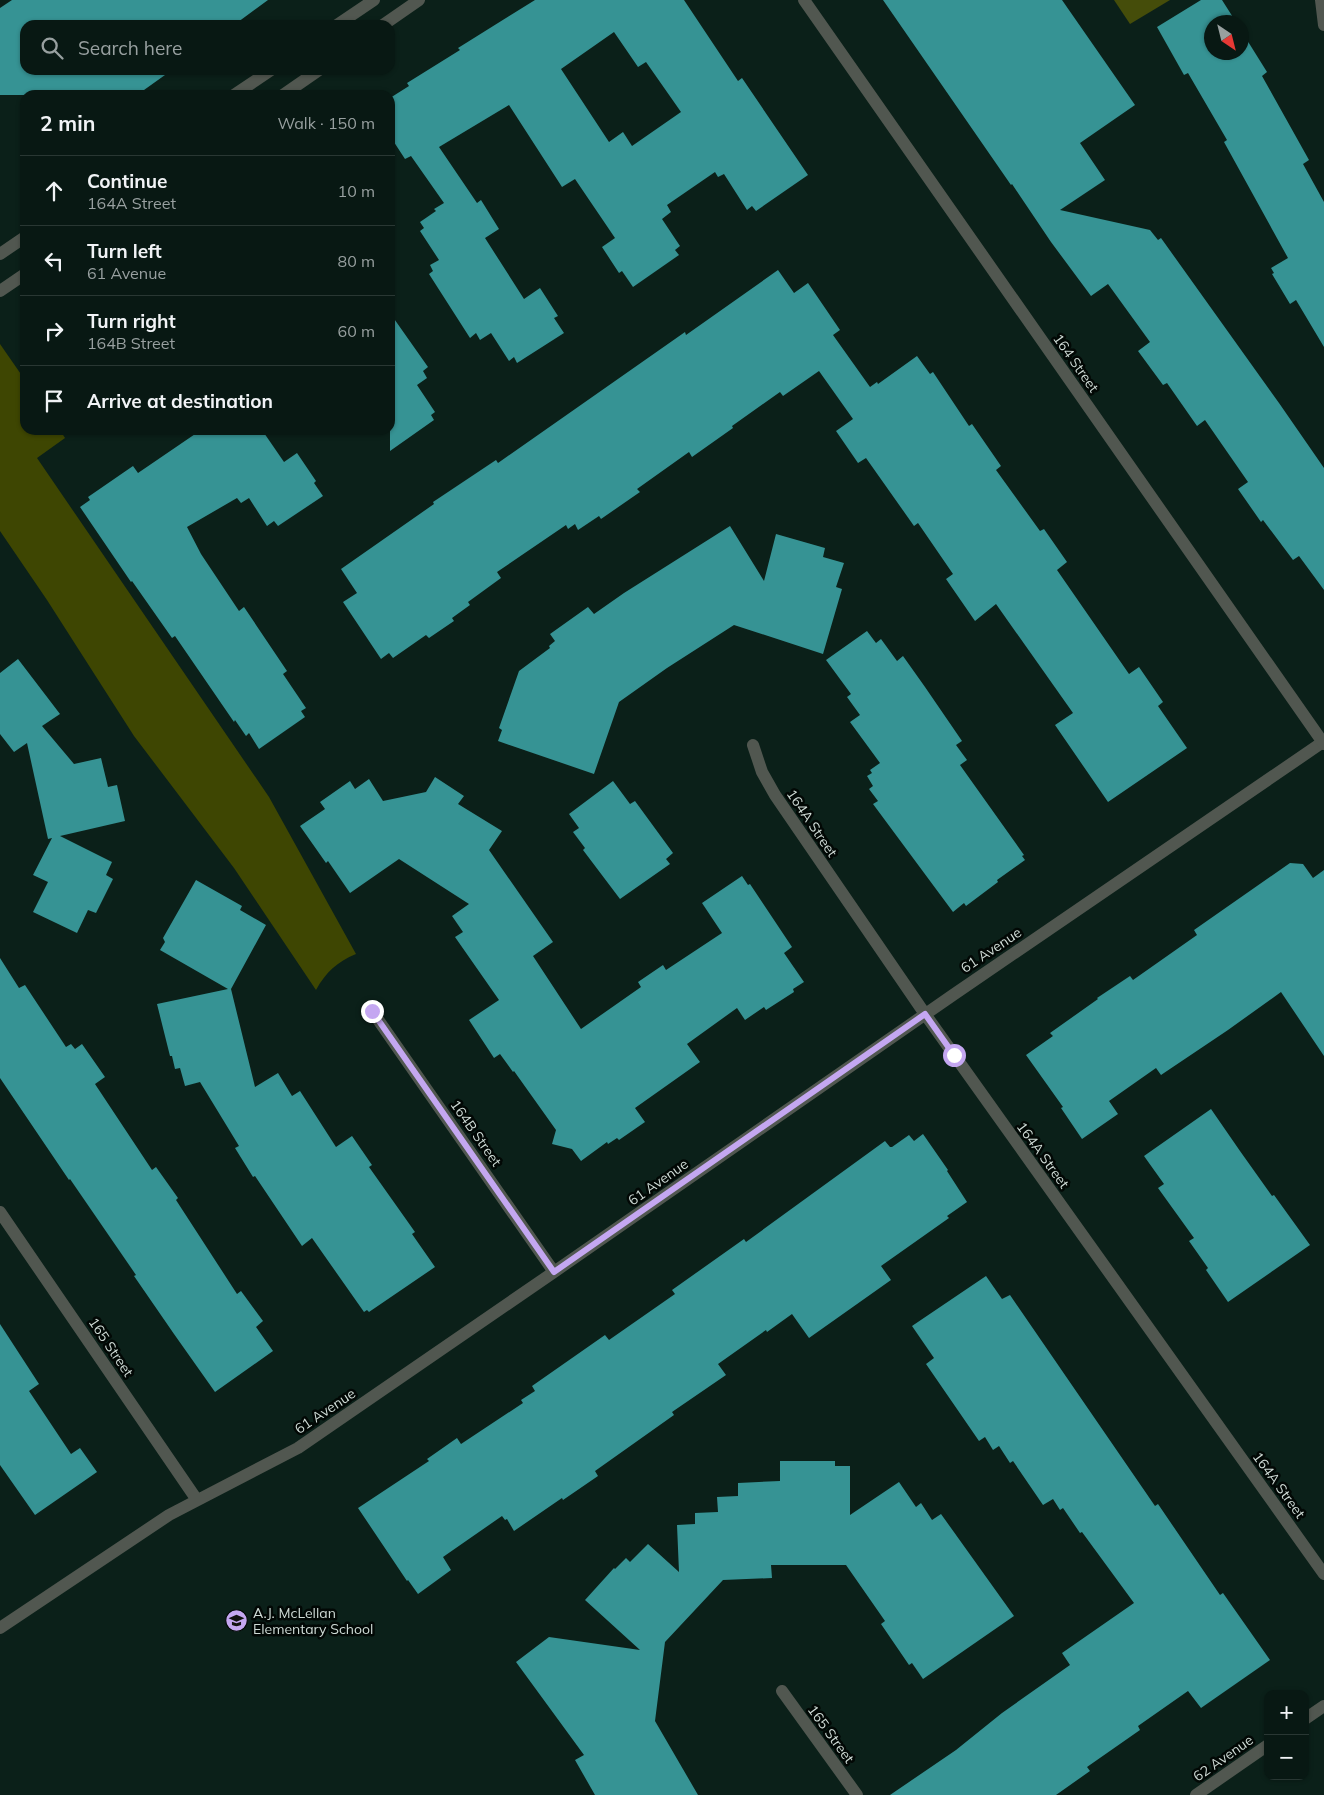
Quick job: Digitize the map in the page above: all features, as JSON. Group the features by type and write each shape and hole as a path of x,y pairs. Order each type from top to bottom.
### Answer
{"street":[{"path":"344,20 374,0"},
{"path":"391,20 420,0"},
{"name":"164 Street","path":"804,0 1323,743"},
{"path":"1321,0 1324,25"},
{"path":"241,90 264,75"},
{"path":"290,90 312,75"},
{"path":"0,254 20,240"},
{"path":"0,292 20,278"},
{"name":"61 Avenue","path":"0,1628 169,1515 298,1448 925,1014 1323,743"},
{"name":"164A Street","path":"753,745 762,772 775,795 925,1014 1324,1574"},
{"name":"164B Street","path":"372,1011 554,1272"},
{"name":"165 Street","path":"0,1212 197,1500"},
{"name":"165 Street","path":"782,1691 857,1795"},
{"path":"1309,1716 1324,1706"},
{"name":"62 Avenue","path":"1196,1795 1264,1748"}],"green space":[{"path":"1114,0 1170,0 1130,24"},
{"path":"0,344 20,373 20,435 63,435 65,438 37,458 269,797 356,954 343,960 333,968 316,990 234,868 134,736 47,600 0,531"}],"building":[{"path":"12,0 268,0 241,20 20,20 20,75 165,75 144,90 20,90 20,95 0,95 0,8"},
{"path":"535,0 684,0 738,81 742,78 808,175 756,211 752,206 747,210 724,174 718,177 715,172 667,205 671,212 662,219 680,246 675,250 679,255 633,287 622,271 619,273 602,247 615,238 575,179 562,187 509,105 439,147 477,203 481,200 499,229 485,238 524,299 540,288 558,316 554,318 564,333 517,363 514,357 509,361 491,333 480,340 476,333 470,338 429,274 433,271 430,265 439,260 420,231 424,228 420,222 436,211 434,209 444,203 411,156 405,159 395,144 395,95 409,86 407,83 460,50 458,48","holes":["614,32 638,67 646,62 681,112 632,146 623,132 609,142 561,69"]},
{"path":"883,0 1062,0 1135,105 1080,143 1105,180 1060,210 1150,230 1158,240 1161,238 1279,403 1324,468 1324,590 1299,556 1293,560 1263,520 1261,522 1238,489 1248,482 1205,420 1197,426 1167,383 1163,385 1138,351 1150,342 1108,284 1091,296 1051,242"},
{"path":"1201,0 1222,0 1232,15 1204,15 1204,60 1249,60 1249,43 1267,72 1262,76 1309,160 1303,164 1324,202 1324,347 1296,300 1290,304 1272,274 1274,273 1271,268 1288,258 1224,142 1227,140 1188,73 1184,75 1157,27"},
{"path":"778,270 794,293 808,283 840,330 833,335 870,387 877,382 878,384 917,356 930,374 933,372 969,426 972,424 1001,466 996,470 1040,531 1044,529 1067,562 1057,570 1129,674 1139,667 1163,702 1158,706 1187,748 1108,802 1055,725 1073,713 996,604 975,621 946,579 953,574 918,523 914,526 866,458 858,463 836,431 853,419 819,371 783,396 780,392 692,457 689,452 637,489 640,492 601,519 599,516 578,530 575,524 568,529 566,525 497,572 501,578 468,602 470,605 452,618 454,621 429,638 426,635 393,658 389,653 381,659 343,602 357,593 341,569 434,504 433,502 496,460 498,463 685,332 686,335"},
{"path":"395,320 428,367 423,371 427,378 417,385 435,412 431,415 434,420 390,451 390,435 395,435"},
{"path":"194,435 265,435 284,462 297,453 316,481 314,483 323,496 278,526 274,521 267,526 249,498 241,503 237,498 187,527 201,554 239,611 244,607 287,671 283,674 306,708 301,711 305,717 259,749 249,733 246,736 235,720 234,722 175,636 172,638 131,582 80,507 90,500 88,497 133,466 138,473"},
{"path":"730,526 764,581 776,534 825,548 823,557 844,563 836,587 842,589 823,654 734,625 667,668 619,702 594,774 498,741 502,730 499,728 519,671 550,648 549,646 555,641 550,634 588,607 594,614"},
{"path":"867,631 876,643 881,639 897,661 903,656 925,687 962,741 956,745 967,760 960,765 1024,855 1022,856 1025,860 997,880 998,882 966,906 964,903 953,912 873,804 878,801 869,789 873,786 867,776 872,773 870,770 880,763 850,722 860,715 847,697 851,694 826,660"},
{"path":"18,659 60,714 42,726 74,764 101,758 108,787 117,785 125,821 60,836 112,862 106,875 113,879 96,913 88,910 77,933 33,912 48,882 33,875 52,838 48,839 27,743 14,752 0,734 0,673"},
{"path":"435,777 464,796 458,804 502,831 489,850 553,942 533,956 581,1029 641,987 638,982 663,965 666,970 722,933 702,903 742,876 748,885 750,884 792,947 784,953 804,982 793,989 794,992 766,1010 764,1007 745,1020 737,1008 687,1044 700,1062 635,1108 645,1122 619,1140 617,1138 608,1144 607,1142 581,1161 572,1149 552,1144 556,1130 500,1054 494,1058 469,1020 499,1000 455,937 463,932 452,916 469,904 399,859 350,893 328,861 326,863 300,826 325,809 320,802 350,781 355,789 369,779 383,801 426,792"},
{"path":"613,781 630,804 635,801 673,853 666,859 670,864 620,899 583,850 585,848 573,832 579,828 569,814"},
{"path":"1290,863 1303,864 1313,878 1324,870 1324,1056 1281,992 1161,1075 1156,1068 1109,1101 1118,1114 1082,1139 1061,1108 1063,1107 1026,1055 1053,1036 1050,1033 1097,998 1130,976 1133,980 1197,935 1194,930"},
{"path":"196,880 242,906 240,910 266,925 231,989 255,1087 278,1073 292,1096 300,1091 336,1147 352,1136 372,1165 369,1167 415,1232 412,1234 435,1267 369,1312 367,1310 364,1312 312,1238 302,1246 255,1176 253,1177 235,1148 239,1146 200,1082 185,1086 180,1068 175,1069 157,1004 228,989 160,950 165,942 163,938"},
{"path":"0,958 19,988 25,985 66,1047 71,1044 75,1049 82,1044 105,1077 95,1084 152,1170 156,1167 178,1198 176,1200 237,1294 241,1291 263,1321 256,1327 273,1351 215,1392 0,1078"},
{"path":"1211,1109 1272,1196 1274,1195 1310,1245 1228,1302 1189,1241 1194,1238 1158,1188 1164,1184 1144,1156"},
{"path":"923,1134 967,1202 947,1216 949,1218 881,1266 891,1280 809,1338 792,1314 767,1332 766,1330 718,1364 726,1375 672,1412 674,1415 595,1471 598,1476 514,1531 507,1519 505,1520 502,1516 443,1557 451,1570 418,1594 407,1581 358,1508 429,1461 427,1459 457,1438 461,1444 523,1403 521,1400 535,1391 532,1386 605,1335 609,1340 675,1294 672,1290 744,1239 746,1242 885,1141 892,1147 909,1135 914,1141"},
{"path":"986,1276 1002,1299 1010,1295 1155,1506 1158,1504 1220,1595 1223,1593 1270,1660 1201,1708 1188,1691 1138,1726 1140,1730 1087,1767 1090,1771 1056,1795 890,1795 956,1750 1002,1713 1070,1665 1062,1653 1134,1603 1063,1508 1060,1510 1053,1499 1043,1505 1013,1461 1010,1463 999,1446 993,1450 985,1437 979,1441 926,1364 934,1358 912,1326"},
{"path":"0,1324 39,1384 29,1391 71,1454 80,1448 97,1472 35,1515 0,1465"},
{"path":"780,1461 835,1461 835,1466 850,1466 850,1515 899,1482 916,1507 921,1503 932,1520 941,1514 1014,1616 923,1679 912,1663 909,1665 881,1624 885,1621 846,1565 771,1565 772,1578 723,1580 665,1642 655,1721 698,1795 595,1795 575,1760 584,1755 516,1662 549,1637 640,1650 585,1600 614,1568 626,1558 630,1562 648,1544 679,1572 677,1525 695,1524 695,1513 718,1512 717,1497 738,1496 738,1483 780,1481"}],"place":[{"name":"A.J. McLellan Elementary School","path":"237,1621"}],"route":[{"path":"372,1011 554,1272 925,1014 954,1055"}]}
